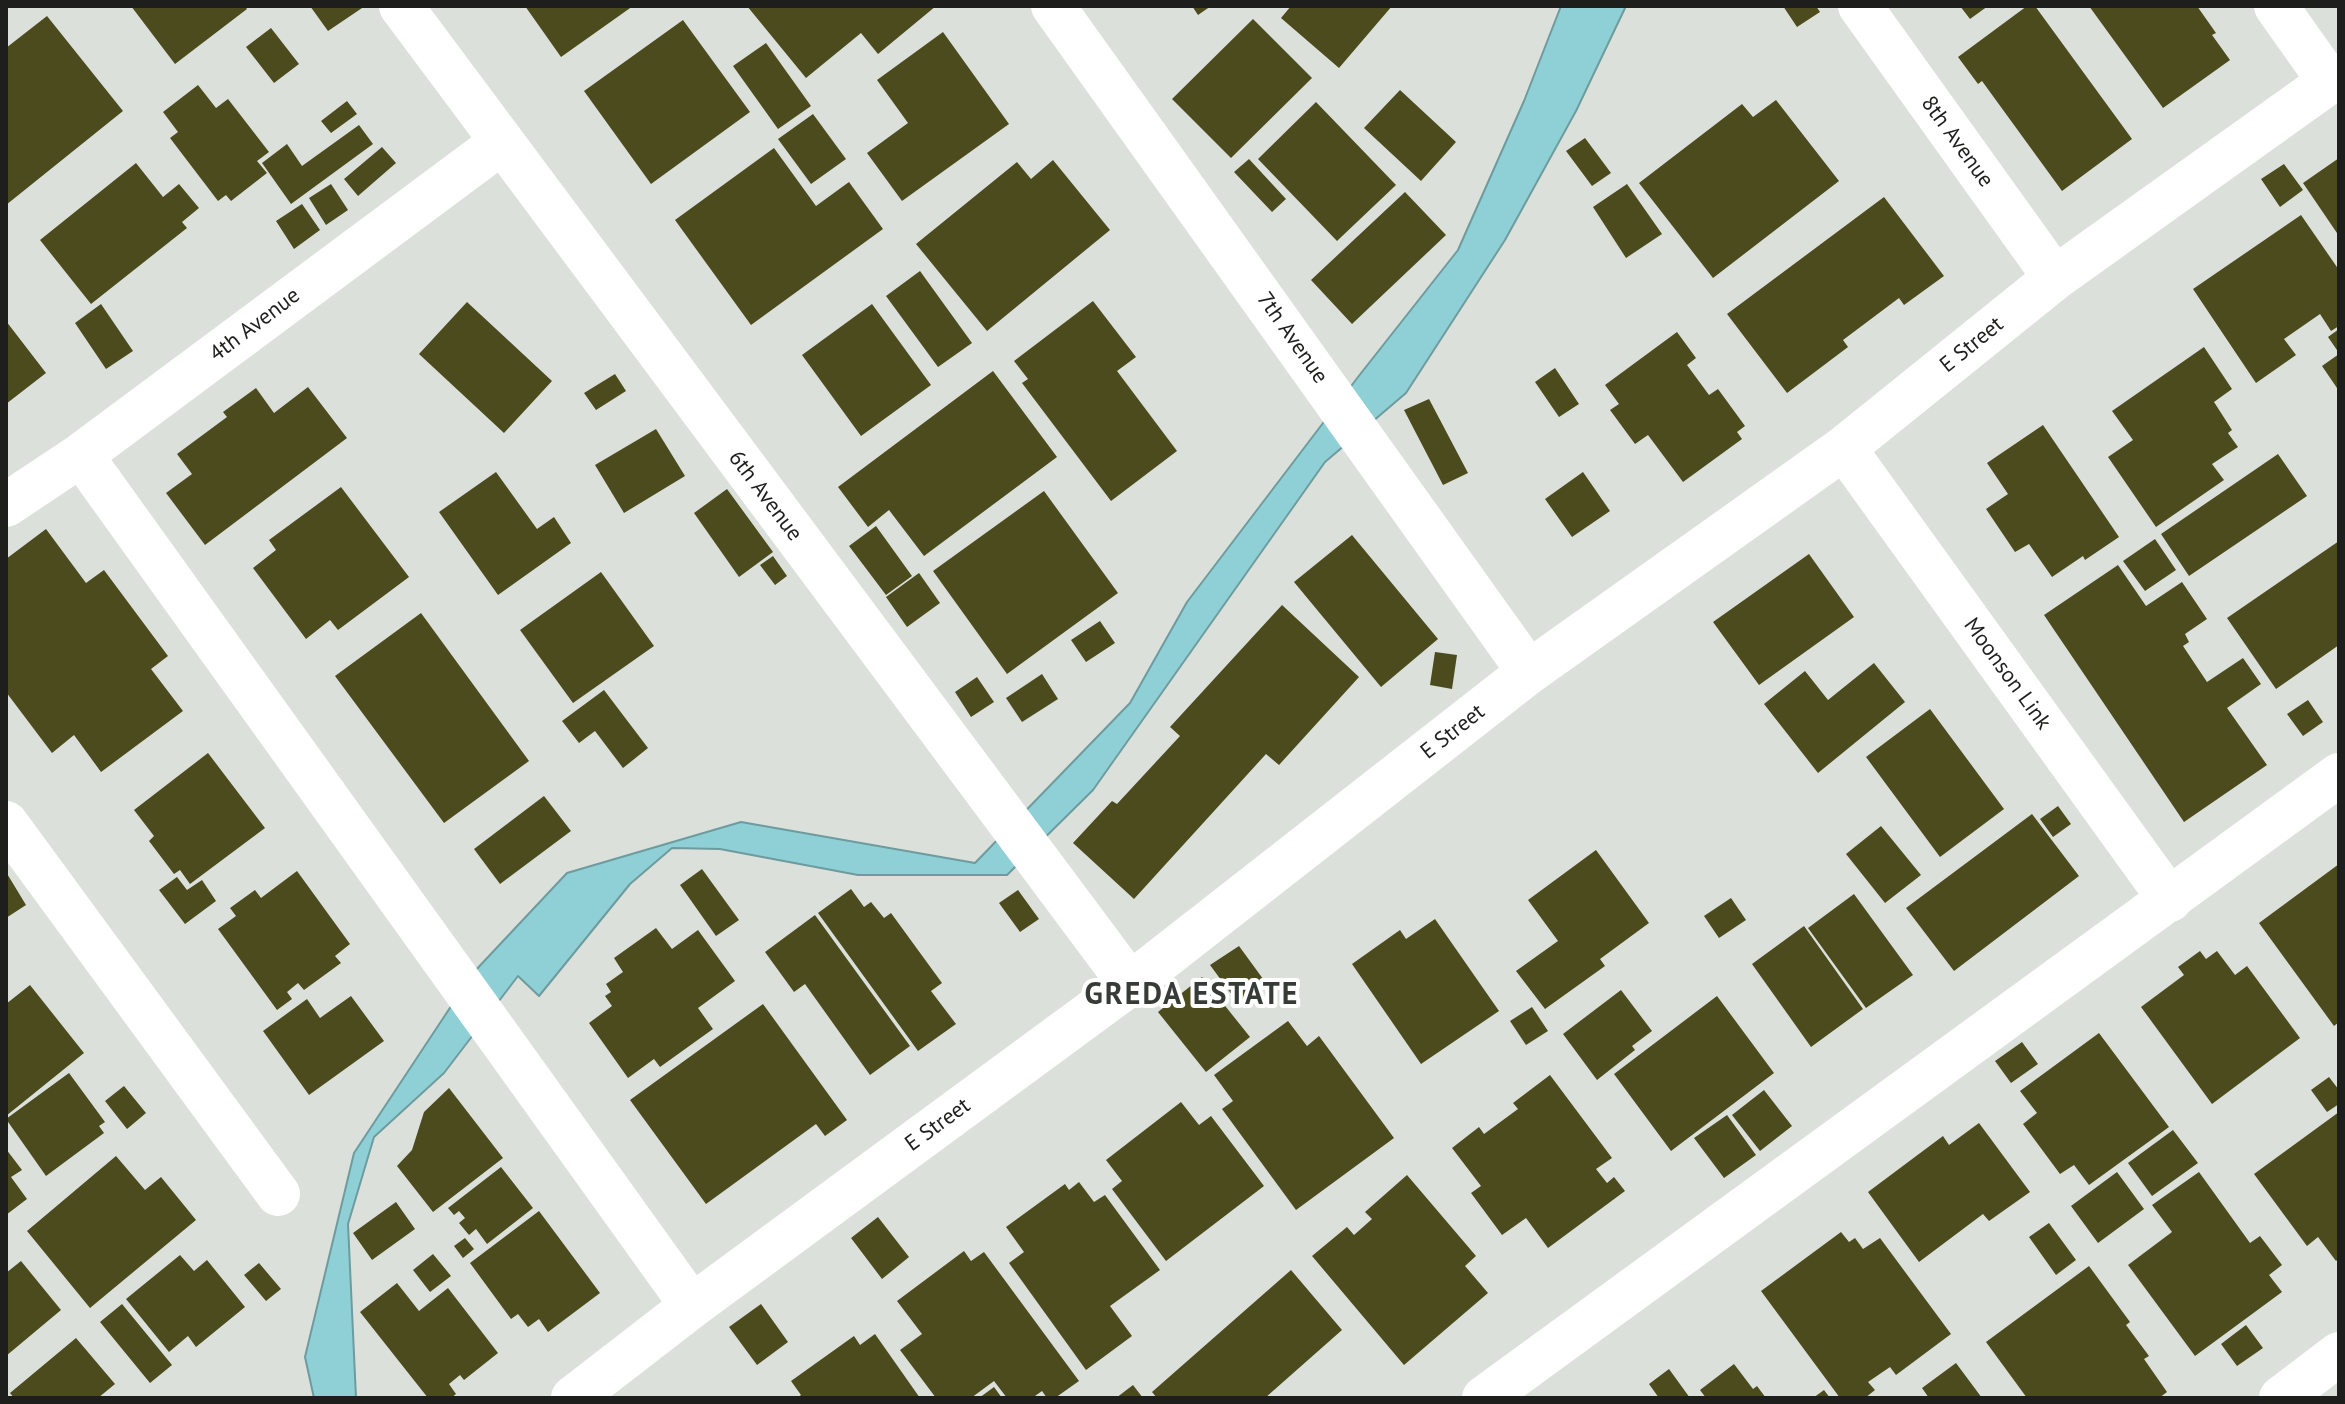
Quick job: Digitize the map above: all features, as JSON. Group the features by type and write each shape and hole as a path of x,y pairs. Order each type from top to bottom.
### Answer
{"street":[{"name":"6th Avenue","path":"401,6 1130,984"},
{"name":"7th Avenue","path":"1053,6 1529,672"},
{"name":"8th Avenue","path":"1860,6 2055,278"},
{"path":"2276,6 2334,78"},
{"name":"E Street","path":"573,1398 692,1306 1130,984 1529,672 1844,448 2055,278 2334,78"},
{"name":"4th Avenue","path":"6,505 81,455 502,142"},
{"name":"Moonson Link","path":"1844,448 2170,900"},
{"path":"81,455 692,1306"},
{"path":"1484,1398 1536,1383 2339,775"},
{"path":"6,823 278,1194"},
{"path":"2282,1398 2339,1354"}],"water":[{"path":"1561,6 1626,6 1576,111 1505,240 1406,393 1325,462 1093,790 1007,875 858,875 720,849 672,848 630,884 539,996 518,976 444,1073 374,1137 348,1224 356,1398 314,1398 305,1357 354,1153 473,973 567,873 741,822 975,863 1130,703 1187,602 1458,250 1524,101"}],"building":[{"path":"131,6 245,6 247,9 175,64"},
{"path":"310,6 365,6 328,31"},
{"path":"525,6 633,6 561,57"},
{"path":"747,6 936,6 878,54 861,33 806,78"},
{"path":"1192,6 1211,6 1198,15"},
{"path":"1291,6 1392,6 1339,68 1281,18"},
{"path":"1783,6 1816,6 1820,12 1797,27"},
{"path":"1960,6 1988,6 1970,19"},
{"path":"2027,6 2035,6 2132,139 2062,191 1982,81 1978,84 1958,57"},
{"path":"2089,6 2197,6 2230,60 2163,108"},
{"path":"47,16 123,111 6,205 6,48"},
{"path":"1253,19 1312,78 1231,158 1172,99"},
{"path":"683,20 750,112 651,184 584,91"},
{"path":"271,28 299,64 274,83 246,47"},
{"path":"943,32 1009,124 902,201 867,153 908,123 877,80"},
{"path":"766,43 811,106 778,129 733,66"},
{"path":"198,85 216,108 228,99 269,152 257,161 267,173 231,201 226,195 218,201 170,138 178,132 163,112"},
{"path":"1400,90 1456,142 1421,181 1364,128"},
{"path":"1776,100 1839,181 1713,278 1639,183 1742,104 1753,117"},
{"path":"347,101 357,114 331,133 321,121"},
{"path":"1316,102 1396,185 1337,241 1258,159"},
{"path":"813,114 846,159 811,184 778,139"},
{"path":"359,125 373,144 291,204 262,163 287,144 302,166"},
{"path":"1585,138 1611,173 1592,186 1566,151"},
{"path":"382,147 396,163 358,196 344,179"},
{"path":"774,148 816,206 849,182 883,229 751,325 675,220"},
{"path":"2339,158 2339,236 2303,183"},
{"path":"1249,159 1286,199 1272,212 1234,172"},
{"path":"1053,160 1110,230 987,331 916,244 1017,162 1031,179"},
{"path":"136,163 163,197 179,184 199,208 182,222 187,228 91,304 40,240"},
{"path":"2284,164 2303,190 2280,207 2261,179"},
{"path":"331,184 348,210 326,225 309,198"},
{"path":"1627,184 1662,234 1626,258 1593,207"},
{"path":"1405,192 1446,235 1352,324 1311,280"},
{"path":"1884,197 1944,276 1904,305 1899,298 1843,340 1848,347 1787,393 1727,314"},
{"path":"302,204 320,230 294,249 276,221"},
{"path":"2301,215 2339,270 2339,326 2331,331 2320,314 2284,339 2296,355 2256,383 2193,289"},
{"path":"920,271 972,343 938,367 886,296"},
{"path":"1093,301 1136,357 1117,371 1177,451 1111,501 1022,383 1028,379 1014,361"},
{"path":"467,302 552,381 504,433 419,354"},
{"path":"101,304 133,351 106,369 75,323"},
{"path":"872,304 931,385 861,436 802,355"},
{"path":"6,321 46,373 6,404"},
{"path":"2339,329 2339,353 2328,337"},
{"path":"1677,332 1696,358 1687,365 1709,395 1718,389 1745,426 1737,432 1742,439 1683,482 1648,435 1635,444 1610,410 1619,404 1605,385"},
{"path":"2204,347 2232,389 2214,402 2232,430 2228,433 2238,447 2212,464 2224,480 2156,527 2108,457 2133,440 2112,411"},
{"path":"2339,354 2339,386 2337,388 2322,366"},
{"path":"1555,368 1579,404 1559,417 1535,382"},
{"path":"993,371 1057,457 924,556 889,510 868,527 838,487"},
{"path":"615,374 626,391 596,410 584,393"},
{"path":"308,387 347,438 205,545 166,493 192,474 177,454 227,417 223,412 256,388 274,413"},
{"path":"1429,399 1468,473 1443,485 1404,410"},
{"path":"2043,425 2119,537 2052,577 2029,544 2015,552 1986,509 2008,494 1987,463"},
{"path":"656,429 685,476 624,513 595,465"},
{"path":"2278,454 2307,496 2189,576 2161,534"},
{"path":"496,472 537,529 554,517 571,543 498,595 439,512"},
{"path":"1583,472 1610,511 1572,537 1545,499"},
{"path":"341,487 409,577 338,630 330,620 306,639 253,568 276,550 269,540"},
{"path":"727,489 773,552 739,577 694,513"},
{"path":"1044,491 1118,593 1007,674 933,571"},
{"path":"876,526 912,576 886,595 849,546"},
{"path":"46,529 86,583 104,570 168,656 151,669 183,711 101,772 74,735 52,753 6,692 6,559"},
{"path":"1352,535 1438,639 1381,687 1294,582"},
{"path":"2155,539 2176,570 2145,591 2123,561"},
{"path":"2339,541 2339,645 2276,689 2227,618"},
{"path":"1809,554 1854,617 1759,685 1713,622"},
{"path":"773,556 787,576 775,585 760,565"},
{"path":"2118,565 2146,606 2182,582 2207,619 2185,634 2189,642 2183,646 2207,682 2243,658 2261,684 2227,708 2267,765 2184,822 2044,615"},
{"path":"601,572 654,646 573,703 520,630"},
{"path":"919,573 940,603 907,627 886,597"},
{"path":"1282,605 1359,677 1279,765 1266,754 1134,899 1073,843 1112,801 1117,804 1180,736 1170,727"},
{"path":"421,613 529,761 444,823 335,676"},
{"path":"1100,621 1115,643 1086,662 1071,640"},
{"path":"1435,652 1457,655 1452,689 1430,685"},
{"path":"1874,663 1905,702 1818,773 1764,704 1805,671 1828,700"},
{"path":"1042,674 1058,699 1022,722 1006,698"},
{"path":"977,677 994,702 971,717 955,692"},
{"path":"604,690 648,748 623,768 595,731 579,743 562,721"},
{"path":"2308,700 2323,722 2303,736 2287,714"},
{"path":"1930,709 2004,809 1940,857 1866,757"},
{"path":"208,753 265,828 190,884 180,870 174,874 149,841 154,836 134,810"},
{"path":"544,796 571,831 500,884 474,849"},
{"path":"2058,806 2071,824 2053,837 2040,819"},
{"path":"2032,814 2079,876 1954,971 1906,908"},
{"path":"1881,826 1921,875 1885,903 1846,854"},
{"path":"1596,850 1649,923 1600,959 1605,966 1545,1009 1516,971 1558,941 1528,900"},
{"path":"2339,864 2339,1022 2334,1026 2259,923"},
{"path":"702,869 739,920 716,936 680,885"},
{"path":"297,871 350,944 335,956 341,963 304,990 298,983 287,992 292,999 277,1010 218,929 236,916 230,908 255,890 261,898"},
{"path":"6,872 26,905 6,918"},
{"path":"177,877 187,890 202,880 216,901 185,924 159,890"},
{"path":"851,889 864,907 871,902 884,918 891,913 942,983 931,991 956,1024 918,1051 818,913"},
{"path":"1018,890 1039,919 1020,932 999,903"},
{"path":"1854,894 1913,975 1866,1008 1808,928"},
{"path":"1731,898 1746,920 1719,938 1704,916"},
{"path":"815,915 910,1046 870,1075 805,984 794,992 765,952"},
{"path":"1435,919 1499,1011 1421,1064 1352,964 1400,930 1406,939"},
{"path":"1804,926 1863,1009 1811,1047 1752,964"},
{"path":"656,928 672,949 698,930 735,981 698,1008 713,1029 660,1067 654,1059 628,1078 589,1023 612,1006 605,996 611,992 606,984 623,972 614,958"},
{"path":"1239,946 1266,983 1238,1003 1210,965"},
{"path":"2200,951 2206,959 2217,951 2235,975 2247,966 2300,1038 2212,1104 2141,1007 2184,975 2178,967"},
{"path":"1202,977 1250,1037 1206,1072 1158,1012"},
{"path":"30,985 84,1053 6,1116 6,1004"},
{"path":"1621,990 1652,1031 1632,1046 1635,1050 1597,1080 1563,1034"},
{"path":"351,996 384,1041 309,1095 263,1031 307,999 320,1018"},
{"path":"1717,996 1774,1073 1671,1151 1614,1074"},
{"path":"763,1004 847,1120 825,1136 816,1124 706,1204 630,1100"},
{"path":"1532,1007 1548,1031 1526,1045 1510,1021"},
{"path":"1288,1021 1307,1046 1319,1036 1394,1138 1296,1210 1222,1109 1233,1101 1214,1075"},
{"path":"2099,1033 2169,1127 2089,1185 2074,1165 2060,1174 2023,1124 2037,1113 2020,1091"},
{"path":"2022,1042 2038,1064 2011,1083 1995,1061"},
{"path":"69,1073 105,1122 99,1126 104,1133 46,1176 6,1119"},
{"path":"1550,1075 1612,1158 1596,1169 1607,1183 1614,1177 1625,1191 1548,1248 1526,1218 1502,1235 1471,1193 1481,1186 1452,1148 1479,1127 1484,1134 1518,1109 1513,1103"},
{"path":"2329,1077 2339,1090 2339,1104 2327,1112 2311,1090"},
{"path":"124,1086 146,1113 127,1129 105,1101"},
{"path":"449,1088 503,1158 433,1212 397,1166 412,1150 424,1112"},
{"path":"1764,1090 1792,1126 1760,1151 1732,1115"},
{"path":"1181,1102 1199,1125 1211,1116 1264,1186 1166,1261 1112,1189 1122,1181 1106,1160"},
{"path":"2339,1112 2339,1258 2336,1261 2318,1237 2307,1246 2254,1174"},
{"path":"1727,1115 1756,1155 1724,1178 1694,1138"},
{"path":"1979,1123 2030,1192 1989,1221 1983,1214 1919,1262 1868,1192 1943,1136 1949,1145"},
{"path":"2173,1130 2198,1163 2152,1196 2128,1163"},
{"path":"6,1149 22,1170 11,1177 27,1199 6,1215"},
{"path":"116,1156 145,1190 161,1177 196,1220 90,1308 27,1231"},
{"path":"501,1167 533,1208 487,1244 476,1229 469,1235 459,1223 465,1218 459,1211 454,1215 448,1208"},
{"path":"2117,1172 2144,1209 2098,1243 2071,1206"},
{"path":"2199,1172 2250,1243 2260,1236 2282,1265 2269,1275 2282,1292 2195,1356 2128,1265 2172,1232 2152,1205"},
{"path":"1407,1175 1476,1256 1465,1266 1488,1293 1404,1365 1312,1256 1347,1227 1354,1235 1372,1219 1365,1212"},
{"path":"1079,1182 1094,1202 1105,1195 1160,1270 1110,1306 1132,1336 1086,1370 1009,1263 1024,1252 1006,1227 1065,1184 1069,1190"},
{"path":"396,1202 415,1229 372,1260 353,1233"},
{"path":"539,1211 600,1293 548,1332 539,1319 528,1327 518,1314 511,1319 470,1263"},
{"path":"878,1217 909,1257 882,1279 851,1238"},
{"path":"2049,1223 2076,1260 2056,1275 2029,1237"},
{"path":"1841,1232 1849,1242 1855,1238 1863,1249 1880,1238 1951,1334 1896,1375 1890,1367 1868,1382 1875,1390 1865,1398 1840,1398 1761,1291"},
{"path":"465,1238 474,1249 463,1258 454,1246"},
{"path":"964,1251 971,1261 984,1252 1079,1381 1055,1398 1047,1398 1042,1391 1036,1398 1007,1398 994,1381 971,1398 936,1398 900,1350 922,1334 897,1301"},
{"path":"433,1254 451,1276 430,1292 413,1270"},
{"path":"180,1255 194,1271 207,1260 245,1307 196,1347 188,1336 169,1352 126,1299"},
{"path":"21,1261 61,1310 6,1356 6,1273"},
{"path":"259,1263 281,1289 266,1301 244,1275"},
{"path":"2089,1266 2130,1322 2126,1325 2149,1356 2144,1359 2167,1392 2159,1398 2027,1398 1986,1342"},
{"path":"1291,1270 1342,1330 1265,1398 1157,1398 1152,1392"},
{"path":"397,1283 419,1311 448,1288 498,1353 464,1380 460,1375 449,1384 456,1394 451,1398 428,1398 360,1312"},
{"path":"122,1304 172,1365 150,1383 100,1322"},
{"path":"761,1304 788,1342 757,1365 729,1327"},
{"path":"2246,1325 2263,1348 2237,1366 2221,1344"},
{"path":"875,1334 920,1398 797,1398 801,1395 791,1381 854,1336 860,1345"},
{"path":"76,1338 115,1384 98,1398 14,1398 10,1393"},
{"path":"1956,1363 1982,1398 1929,1398 1922,1388"},
{"path":"1734,1364 1753,1389 1757,1386 1766,1398 1706,1398 1700,1390"},
{"path":"1669,1369 1690,1398 1659,1398 1649,1384"},
{"path":"1133,1385 1143,1398 1116,1398"},
{"path":"994,1387 1002,1398 979,1398"},
{"path":"1824,1390 1830,1398 1813,1398"}],"district":[{"name":"GREDA ESTATE","path":"1192,995"}]}
